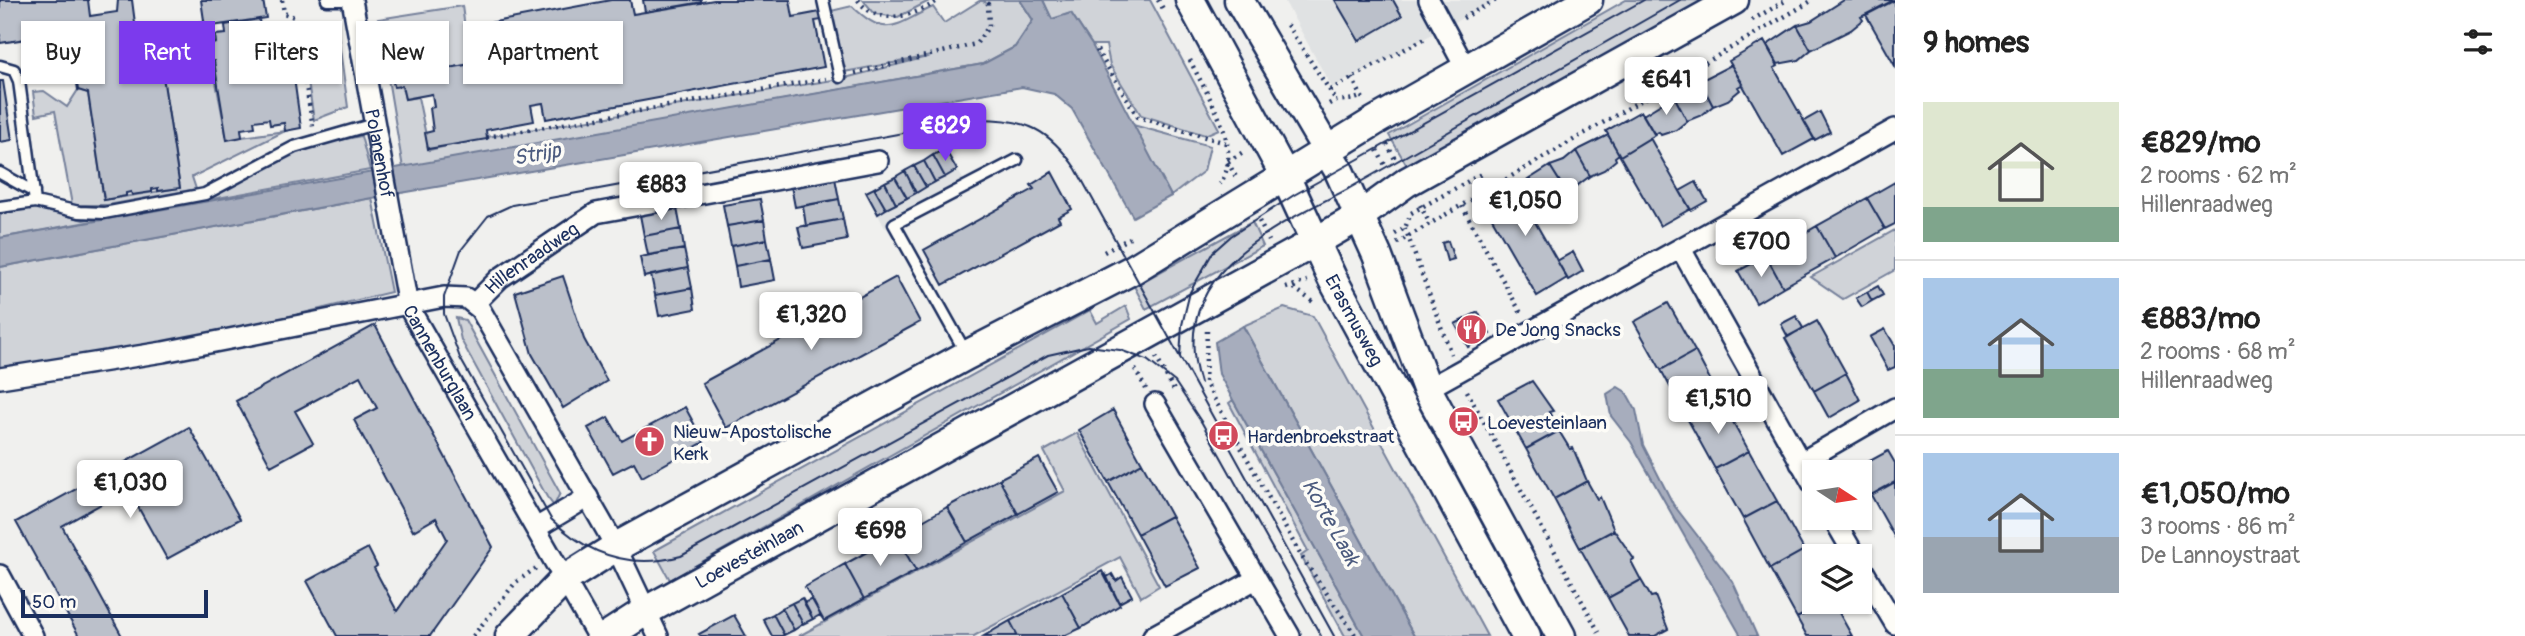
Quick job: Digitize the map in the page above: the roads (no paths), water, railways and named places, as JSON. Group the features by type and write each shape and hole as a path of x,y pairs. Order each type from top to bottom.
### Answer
{"main road":[{"name":"Erasmusweg","path":"1190,0 1285,176 1330,273 1525,636"},
{"name":"Erasmusweg","path":"1240,0 1328,151 1375,250 1427,389 1561,636"},
{"path":"510,636 565,579 616,547 967,355 1132,270 1370,124 1588,0"},
{"name":"Loevesteinlaan","path":"607,636 651,624 1360,216 1403,185 1737,13"}],"street":[{"name":"Polanenhof","path":"353,0 408,306"},
{"path":"1429,0 1466,69"},
{"path":"1427,389 1895,129"},
{"name":"Hillenraadweg","path":"474,303 500,278 596,213 878,161"},
{"path":"1681,249 1802,466"},
{"name":"Cannenburglaan","path":"474,303 456,296 408,306 597,636"},
{"path":"474,303 616,547 651,624"},
{"path":"0,378 97,364 408,306"},
{"path":"1155,404 1290,636"},
{"path":"1800,463 1895,408"},
{"path":"536,528 588,497"},
{"path":"0,575 33,636"},
{"path":"1153,636 1256,579"},
{"path":"1872,585 1895,624"}],"lane":[{"name":"Polanenhof","path":"327,0 353,0"},
{"path":"823,0 840,77"},
{"path":"0,65 14,70 19,81 34,197"},
{"path":"0,173 34,197 79,212 104,213 205,194 294,147 374,124"},
{"path":"967,355 894,225 1017,160"},
{"path":"0,207 34,197"}],"water":[{"name":"Strijp","path":"1020,0 1043,0 1052,19 1071,13 1092,45 1171,196 1133,217 1072,109 1054,94 1022,87 372,198 0,267 0,238 983,64 1015,47 1033,20"},
{"name":"Korte Laak","path":"1243,326 1414,636 1364,636 1233,400 1219,374 1215,342"},
{"path":"1618,387 1626,392 1636,410 1643,445 1673,504 1733,582 1757,636 1741,636 1631,442 1611,416 1607,394"}],"tram line":[{"path":"1180,357 1182,325 1190,292 1213,252 1231,236 1294,195 1644,0"},
{"path":"1200,383 1193,346 1198,313 1211,285 1232,260 1258,239 1680,0"},
{"path":"1321,636 1202,423 1175,382 1147,360 1120,350 1088,346 1048,355 681,556 662,560 627,560 595,550 565,532 551,519 460,358 444,314 444,297 461,250 488,216 512,205 979,119 1010,121 1035,129 1056,144 1076,169 1334,636"}],"place":[{"name":"De Jong Snacks","path":"1472,329"},
{"name":"Loevesteinlaan","path":"1464,422"},
{"name":"Hardenbroekstraat","path":"1224,436"},
{"name":"Nieuw-Apostolische Kerk","path":"650,442"}]}
